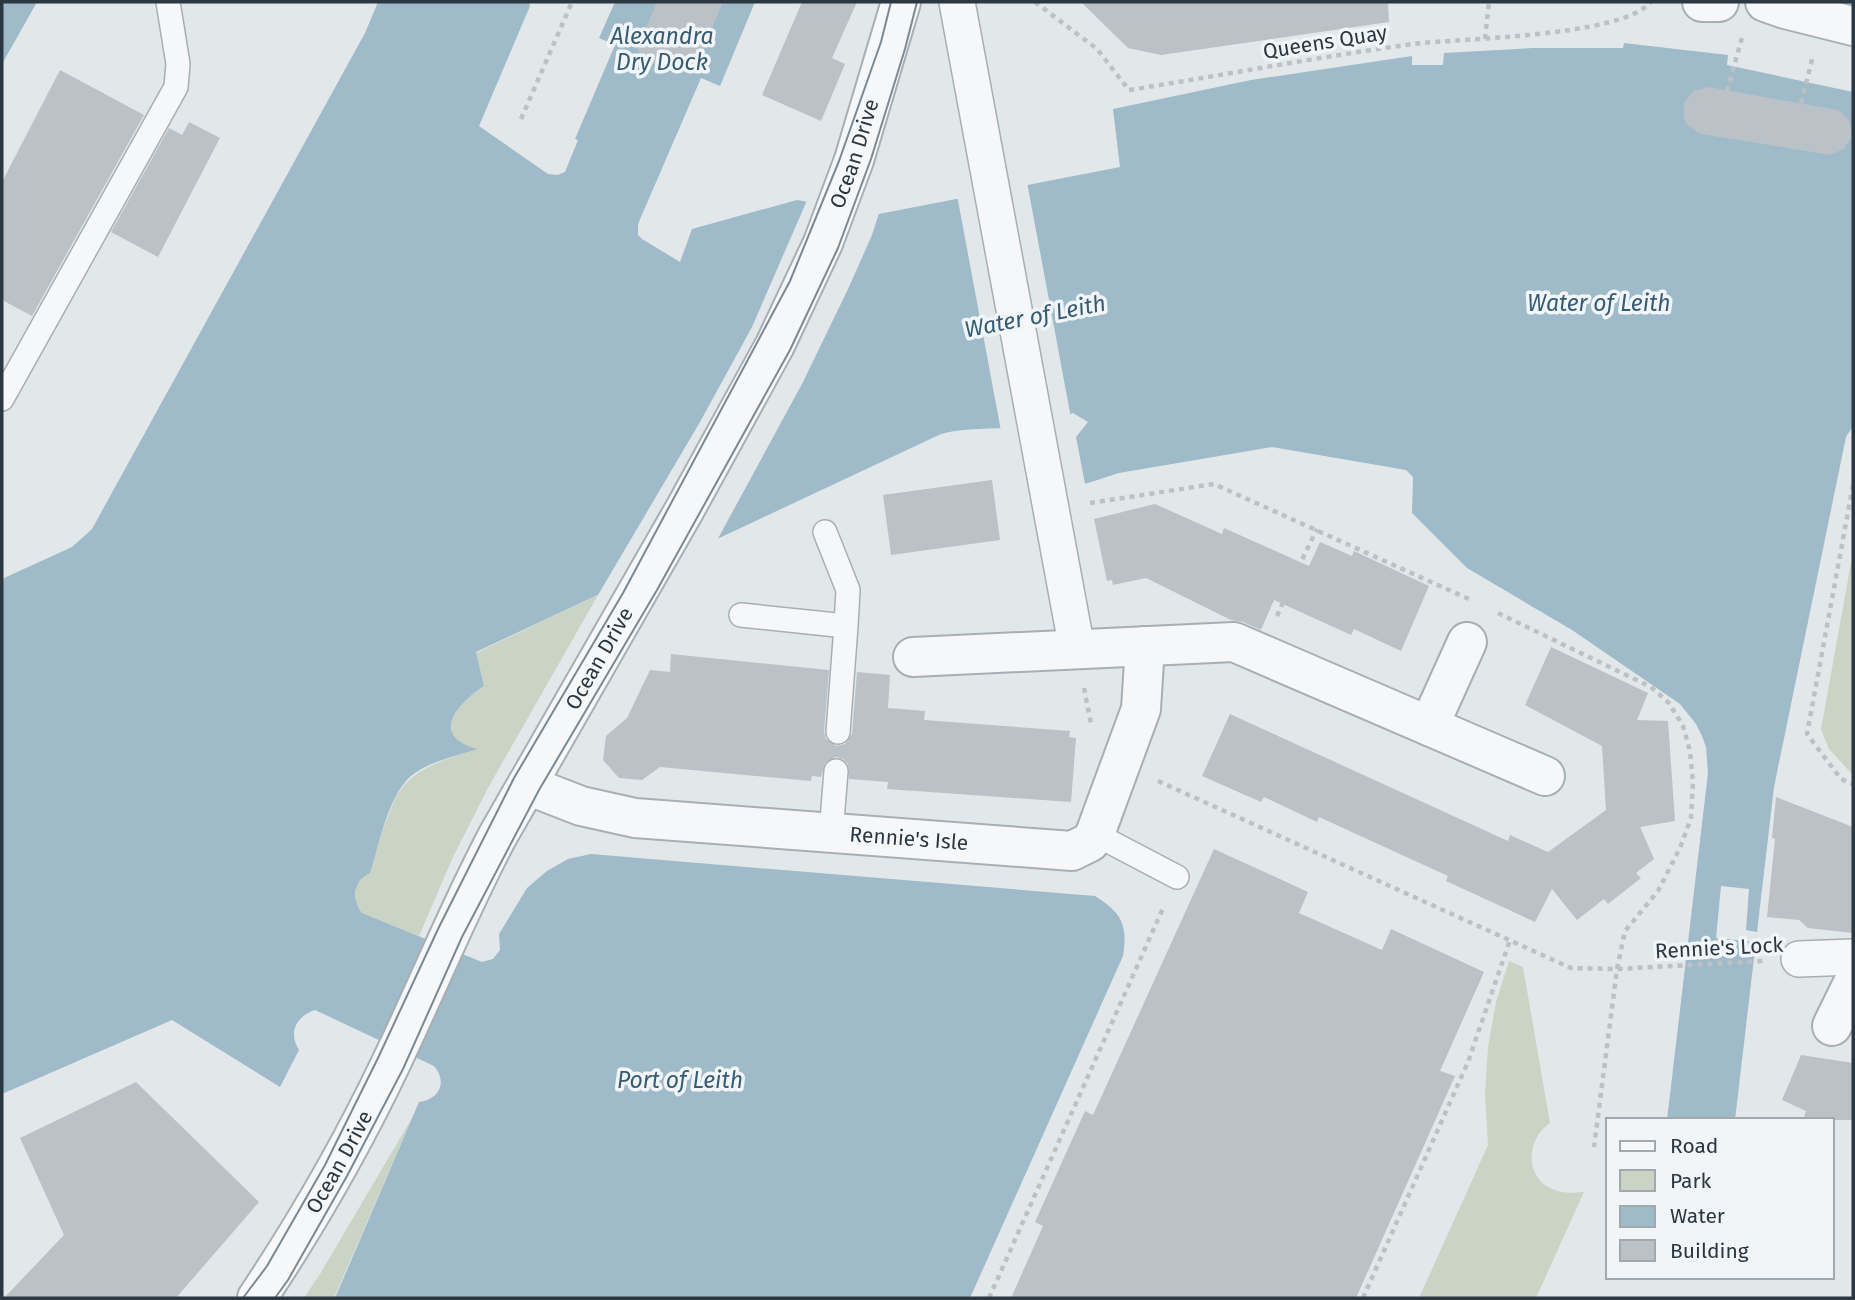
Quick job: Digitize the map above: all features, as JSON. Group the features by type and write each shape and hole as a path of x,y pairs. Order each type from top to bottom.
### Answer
{"street":[{"name":"Ocean Drive","path":"257,1298 320,1199 390,1064 473,883 775,345 822,243 854,160 901,2"},
{"path":"1702,2 1743,10 1785,9 1853,26"},
{"path":"959,12 1077,649"},
{"path":"913,657 1234,642 1545,776"},
{"path":"1429,726 1467,642"},
{"path":"1096,834 1141,709 1145,646"},
{"name":"Rennie's Isle","path":"527,785 570,803 625,817 1062,851 1081,847 1096,834"},
{"path":"1799,959 1853,957"},
{"path":"1832,1026 1853,983"}],"lane":[{"path":"2,399 176,87 178,64 167,2"},
{"path":"825,532 848,590 838,732"},
{"path":"741,615 846,626"},
{"path":"831,834 836,771"},
{"path":"1096,834 1177,877"}],"path":[{"path":"521,119 572,2"},
{"name":"Queens Quay","path":"1035,2 1097,49 1129,90 1415,44 1546,33 1594,24 1645,8 1651,2"},
{"path":"1485,39 1489,2"},
{"path":"1727,91 1743,10"},
{"path":"1853,485 1807,734 1841,779 1853,784"},
{"path":"1298,568 1317,529"},
{"path":"1077,649 1095,737 1107,756 1121,764"},
{"name":"Rennie's Lock","path":"1121,764 1572,968 1640,968 1799,959"},
{"path":"989,1298 1177,877"},
{"path":"1363,1298 1468,1062 1510,940"}],"green space":[{"path":"1853,552 1853,775 1829,749 1821,729"},
{"path":"598,595 489,786 453,857 419,936 362,913 355,901 356,886 365,875 396,796 421,771 475,749 453,736 451,728 458,710 484,686 476,653"},
{"path":"1509,961 1523,967 1550,1123 1542,1130 1533,1147 1533,1166 1542,1182 1550,1188 1562,1192 1584,1192 1536,1298 1419,1298 1488,1145 1485,1093 1488,1047 1496,1002"},
{"path":"412,1118 334,1298 304,1298 320,1274"}],"water":[{"path":"2,2 37,2 2,64"},
{"path":"378,2 529,2 530,6 479,126 548,174 558,175 565,172 578,140 575,139 615,45 599,38 615,2 755,2 720,86 701,78 638,224 638,235 642,239 680,262 692,229 797,200 879,214 1120,167 1113,109 1251,80 1412,56 1412,65 1443,65 1444,53 1533,48 1623,48 1624,43 1728,55 1727,65 1853,92 1853,426 1846,437 1774,787 1735,1118 1667,1118 1708,773 1706,747 1702,736 1680,704 1572,630 1467,568 1412,513 1413,477 1406,470 1272,447 1119,473 1085,484 1076,437 1088,422 1073,413 1033,425 960,430 941,434 476,652 484,686 457,710 451,728 454,736 462,743 477,749 429,765 406,781 386,819 370,873 357,885 355,896 362,913 482,962 493,959 500,950 499,934 527,888 547,871 568,859 591,854 1095,896 1111,908 1121,921 1125,936 1123,956 970,1298 335,1298 419,1102 432,1098 441,1084 434,1066 315,1010 303,1016 296,1026 294,1037 299,1050 280,1087 172,1020 2,1094 2,579 72,547 92,529 365,33"}],"pier":[{"path":"1027,182 1071,418 1040,428 1001,431 957,195"},
{"path":"808,198 880,210 849,287 802,384 715,544 608,594 598,595 700,422 752,327"},
{"path":"1721,886 1749,889 1746,930 1757,932 1756,942 1716,938"}],"building":[{"path":"657,2 723,2 693,73 662,69 637,49"},
{"path":"802,2 857,2 832,58 845,64 821,121 762,95"},
{"path":"1081,2 1388,2 1389,22 1161,55 1128,48"},
{"path":"60,70 144,115 32,316 2,300 2,182"},
{"path":"1709,87 1838,110 1849,120 1852,136 1844,149 1830,155 1701,134 1688,126 1684,119 1684,103 1693,91"},
{"path":"189,122 220,138 158,257 111,232 169,128 182,135"},
{"path":"992,480 1000,540 891,555 883,495"},
{"path":"1155,504 1222,534 1224,528 1309,566 1320,542 1352,556 1354,551 1429,586 1401,651 1354,629 1351,635 1274,600 1261,630 1231,620 1146,578 1113,585 1112,580 1107,581 1094,519"},
{"path":"1551,647 1648,693 1637,720 1668,721 1675,821 1640,827 1654,859 1636,873 1641,878 1608,904 1604,899 1577,920 1552,889 1535,922 1446,881 1448,876 1319,817 1317,822 1264,797 1261,802 1202,776 1230,714 1508,841 1510,835 1548,852 1606,810 1602,746 1525,705"},
{"path":"671,654 829,670 824,732 826,739 836,746 845,744 852,734 857,672 890,675 888,708 925,711 924,720 1070,731 1069,737 1076,738 1071,802 887,789 888,782 849,779 848,764 836,757 825,763 821,777 812,776 811,781 660,767 642,780 619,778 603,760 606,736 627,718 650,670 670,672"},
{"path":"1776,797 1853,827 1853,933 1808,928 1799,920 1767,917 1775,839 1772,838"},
{"path":"1214,849 1308,892 1299,913 1382,950 1391,929 1484,972 1440,1071 1455,1076 1356,1298 1011,1298 1043,1226 1035,1222 1085,1111 1093,1115"},
{"path":"1801,1055 1853,1063 1853,1120 1804,1118 1806,1111 1782,1100"},
{"path":"136,1082 259,1202 176,1298 4,1298 64,1235 20,1138"}],"tram line":[{"path":"243,1298 267,1266 325,1165 514,778 623,593 790,281 839,161 881,42 891,2"},
{"path":"275,1298 347,1176 403,1069 462,937 539,790 657,590 790,350 838,248 871,159 917,2"}],"water label":[{"name":"Alexandra Dry Dock","path":"662,49"},
{"name":"Water of Leith","path":"1599,303"},
{"name":"Water of Leith","path":"1035,316"},
{"name":"Port of Leith","path":"680,1080"}]}
